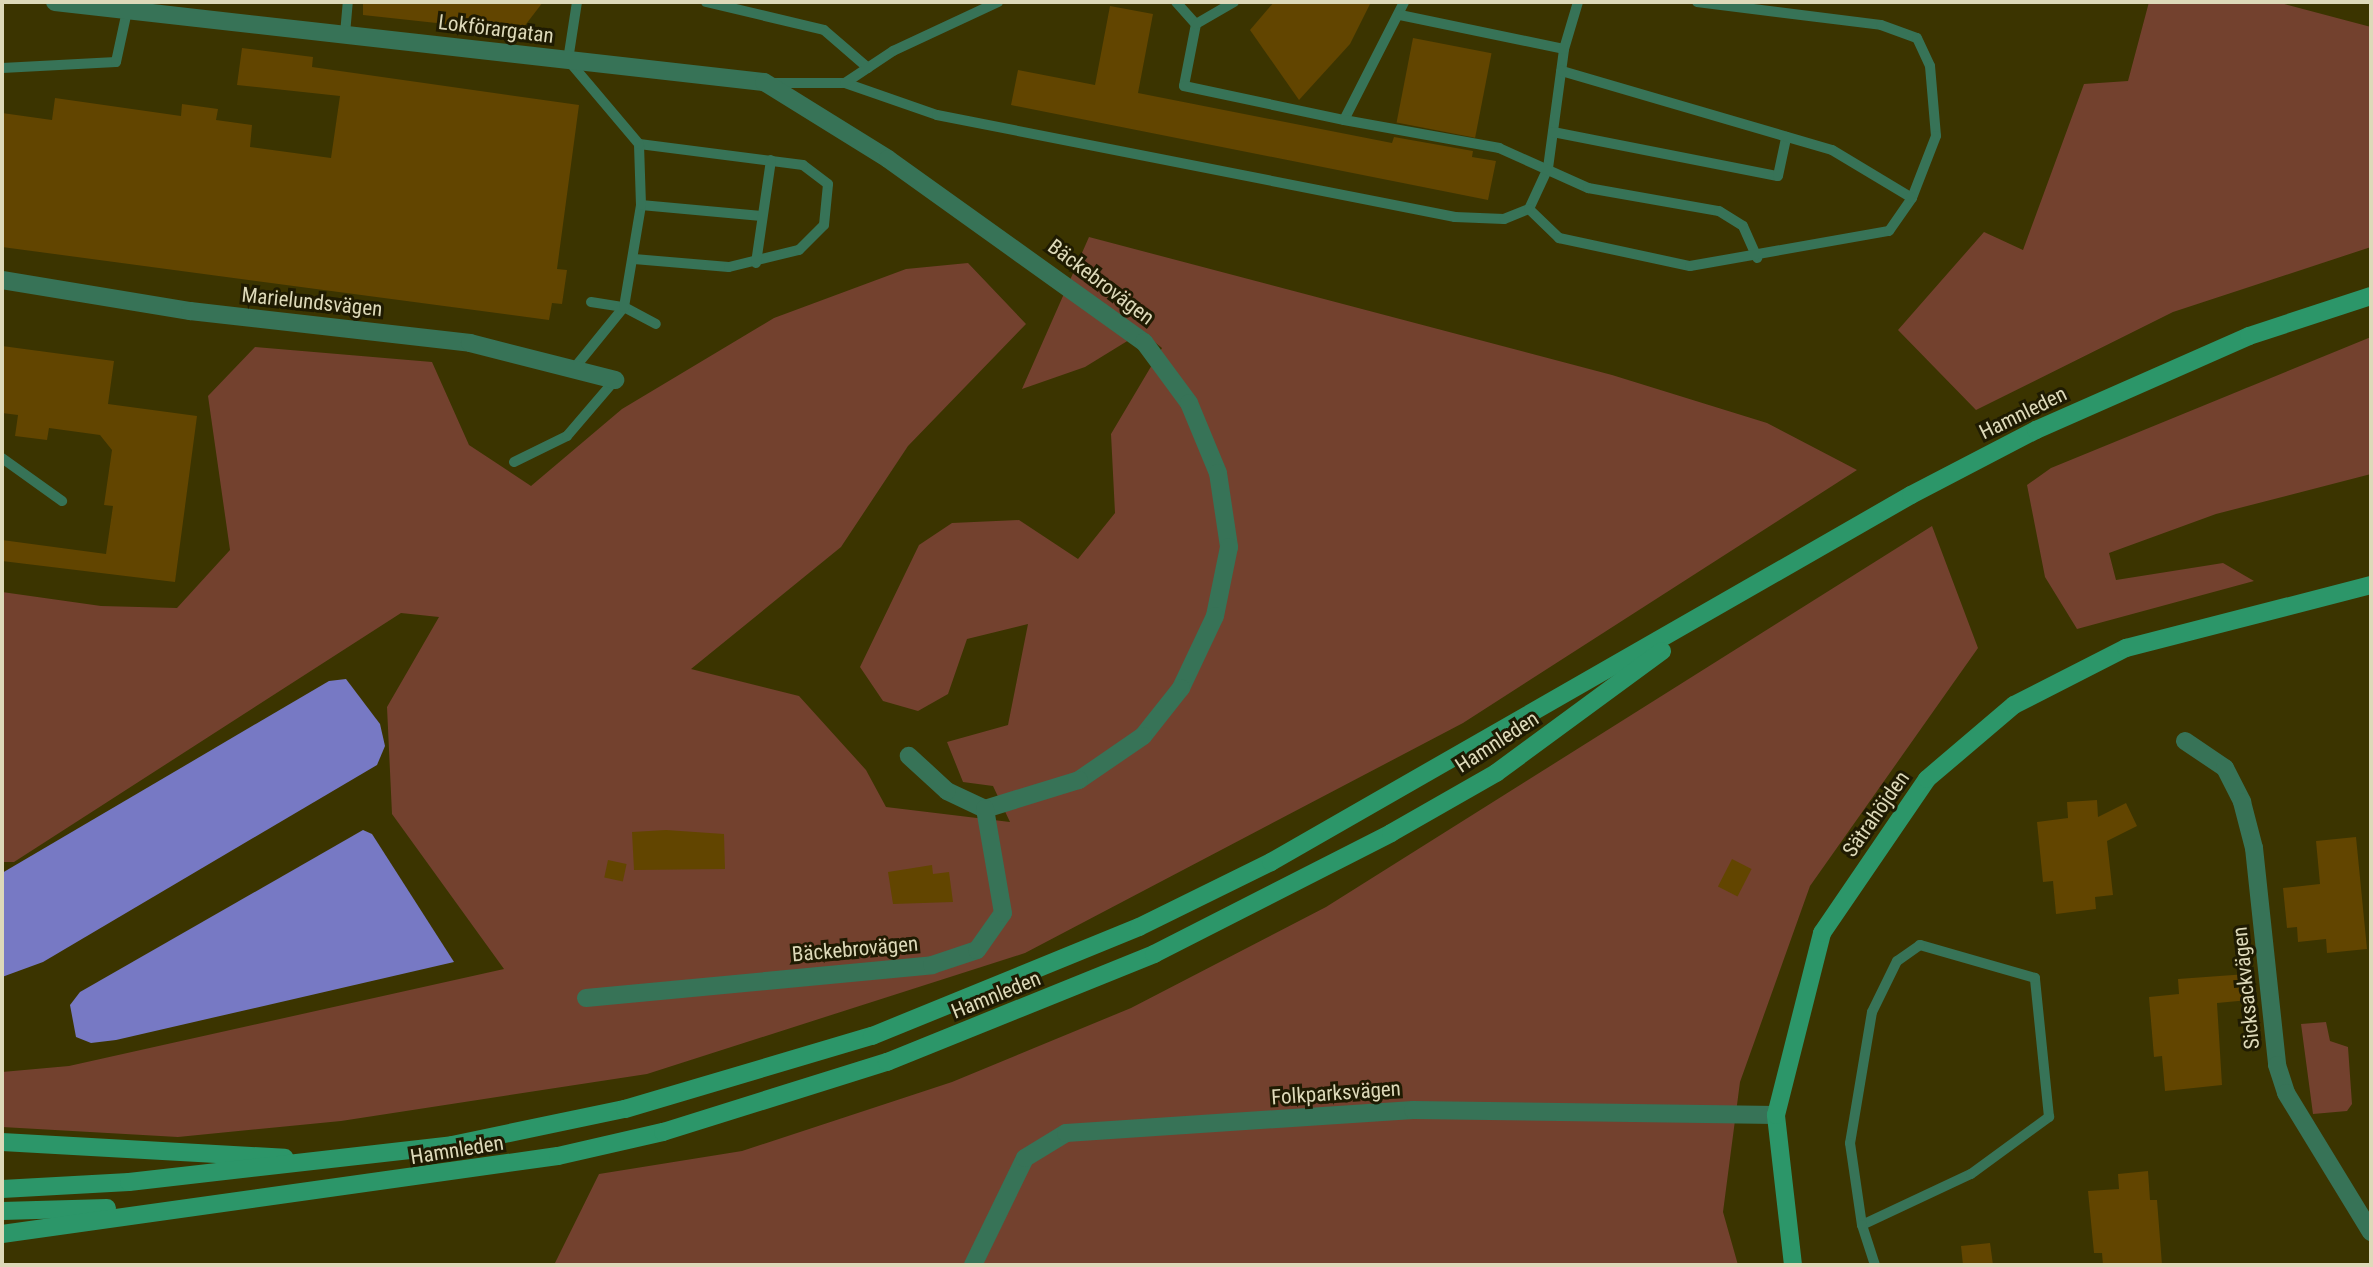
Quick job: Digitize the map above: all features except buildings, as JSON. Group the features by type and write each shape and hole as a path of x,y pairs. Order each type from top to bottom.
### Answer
{"main road":[{"name":"Hamnleden","path":"2,1189 337,1161 625,1109 872,1036 1006,985 1283,856 1714,611 1911,495 2036,430 2249,336 2371,296"},
{"name":"Sätrahöjden","path":"1793,1265 1776,1115 1822,933 1927,779 2014,705 2126,648 2371,585"},
{"name":"Hamnleden","path":"2,1234 209,1205 427,1179 663,1132 887,1062 1021,1011 1275,894 1496,773 1714,611"},
{"name":"Hamnleden","path":"2,1142 337,1161"},
{"name":"Hamnleden","path":"2,1211 209,1205"}],"street":[{"name":"Lokförargatan","path":"55,2 764,82"},
{"name":"Bäckebrovägen","path":"586,998 932,965 977,950 1003,913 985,809 1079,780 1143,736 1181,688 1215,616 1229,547 1218,473 1189,403 1144,342 888,159 764,82"},
{"name":"Marielundsvägen","path":"2,281 190,311 470,343 576,366 615,380"},
{"name":"Sicksackvägen","path":"2185,741 2225,768 2242,802 2254,848 2277,1065 2286,1093 2371,1232"},
{"path":"909,756 947,792 985,809"},
{"name":"Folkparksvägen","path":"973,1265 1025,1158 1066,1133 1413,1110 1776,1115"}],"lane":[{"path":"345,34 348,2"},
{"path":"576,366 624,307 641,205 639,144 568,60 577,2"},
{"path":"706,2 824,30 868,68"},
{"path":"845,83 982,4 998,2"},
{"path":"1175,2 1196,24"},
{"path":"1234,2 1196,24 1184,86 1344,120 1499,148 1588,188 1719,211 1743,226 1757,258"},
{"path":"1344,120 1404,2"},
{"path":"764,82 845,83 937,115 1455,217 1504,219 1529,209 1548,168 1564,48 1578,2"},
{"path":"1529,209 1559,238 1654,261 1690,266 1757,258 1889,231 1912,198 1936,136 1930,65 1917,38 1881,25 1697,2"},
{"path":"2,68 117,62 127,11"},
{"path":"1399,15 1564,48"},
{"path":"1561,71 1832,150 1912,198"},
{"path":"1553,132 1778,176 1786,136"},
{"path":"634,259 756,263 799,250 824,225 828,184 803,165 639,144"},
{"path":"756,263 771,160"},
{"path":"641,205 762,216"},
{"path":"591,302 624,307 656,324"},
{"path":"514,463 567,436 615,380"},
{"path":"2,458 62,501"},
{"path":"1861,1225 1971,1174 2049,1117 2035,978 1920,945 1897,961 1872,1012 1854,1102 1850,1143 1861,1225 1875,1265"}],"shaded area":[{"path":"2149,2 2277,2 2371,27 2371,247 2173,312 1976,410 1898,330 1984,232 2023,250 2084,84 2128,81"},
{"path":"1089,237 1612,375 1767,423 1857,470 1463,723 1025,953 647,1074 341,1121 178,1137 2,1127 2,1072 69,1066 504,969 392,814 387,707 439,617 401,613 14,862 2,862 2,592 101,606 177,608 230,550 208,396 255,347 432,362 469,445 531,486 622,409 774,318 906,269 968,263 1026,324 908,446 841,547 691,669 799,696 866,770 886,807 1010,822 993,786 963,782 947,742 1008,725 1028,624 967,639 948,694 918,711 883,701 860,667 919,545 952,523 1019,520 1078,559 1115,513 1111,434 1162,348 1142,332 1085,367 1022,389"},
{"path":"2371,337 2371,474 2216,514 2109,553 2116,580 2223,563 2254,581 2077,629 2045,577 2027,485 2051,468"},
{"path":"1932,526 1978,648 1810,886 1740,1082 1723,1212 1738,1265 555,1263 599,1174 742,1151 952,1082 1131,1008 1326,907"},
{"path":"2326,1022 2330,1041 2348,1047 2352,1104 2347,1111 2313,1114 2301,1024"}],"water":[{"path":"346,679 380,724 385,746 377,765 43,962 2,977 2,873 329,681"},
{"path":"363,830 372,834 454,962 116,1040 91,1043 76,1037 70,1005 80,992"}]}
